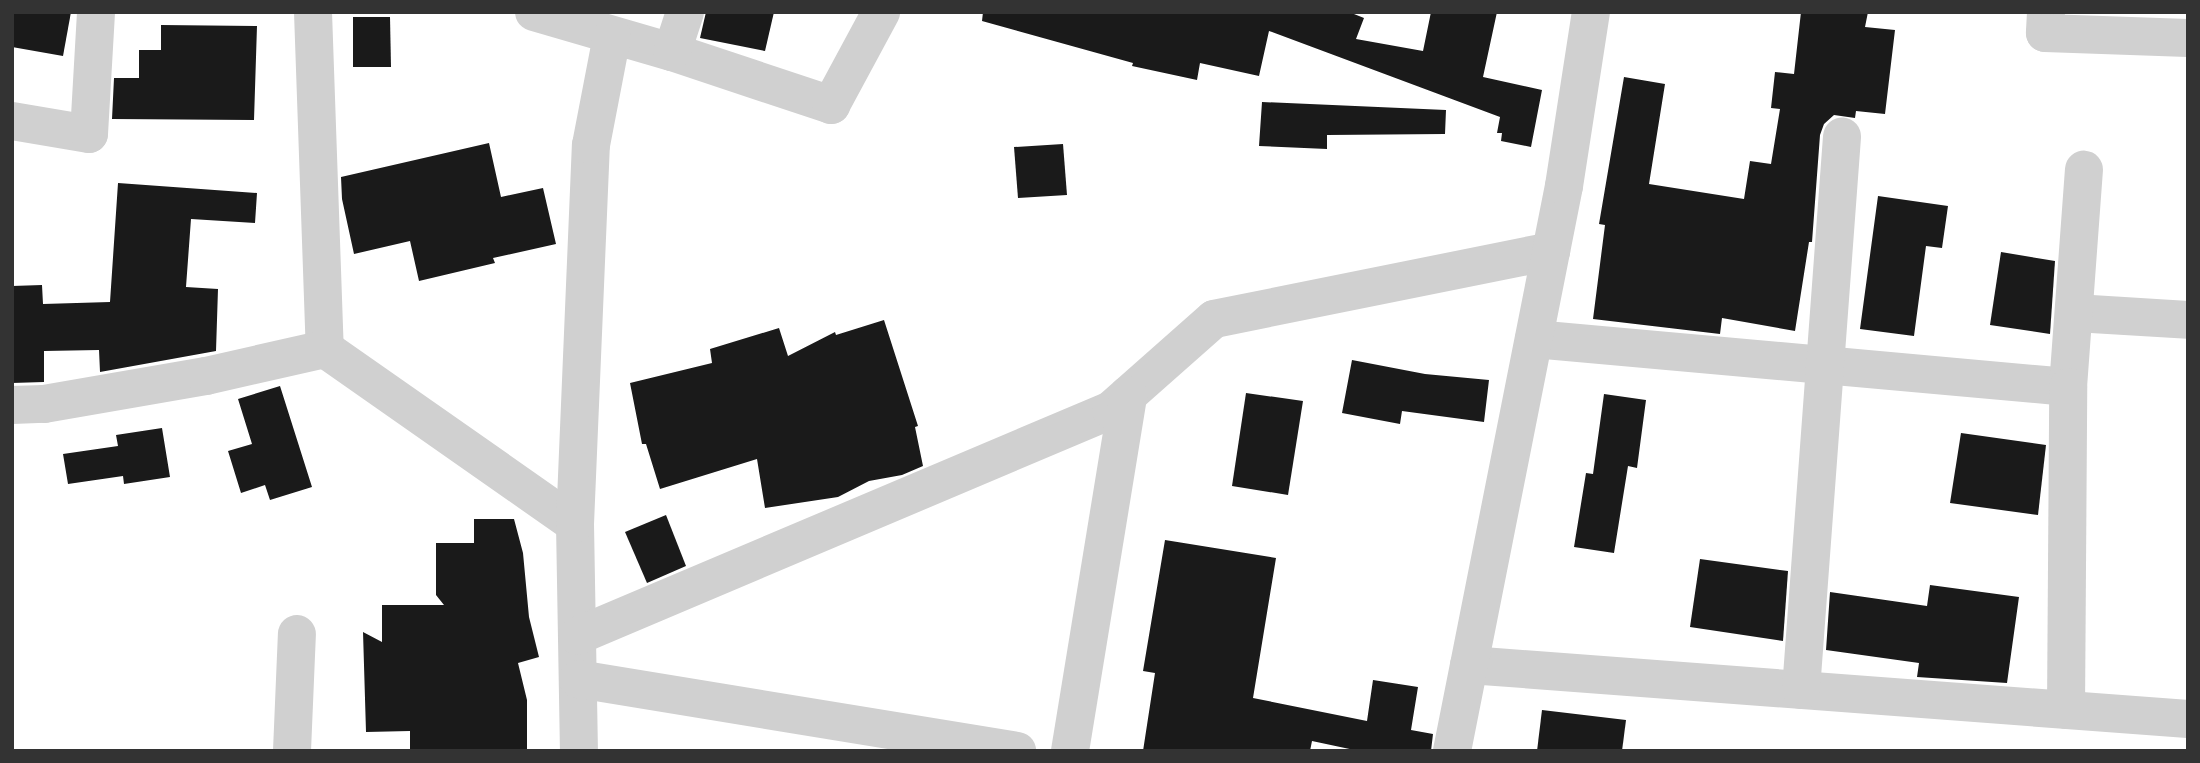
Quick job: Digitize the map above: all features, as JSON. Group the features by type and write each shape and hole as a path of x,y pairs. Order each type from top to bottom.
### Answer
{"street":[{"path":"12,121 89,134 96,12"},
{"path":"313,12 325,349"},
{"path":"534,12 671,52 831,105 881,12"},
{"path":"671,52 685,12"},
{"path":"1452,751 1551,251 1591,12"},
{"path":"2046,12 2045,33 2188,38"},
{"path":"579,751 575,524 591,145 611,36"},
{"path":"1801,690 1842,137"},
{"path":"2066,710 2068,387 2084,170"},
{"path":"577,636 1111,410 1214,318 1551,251"},
{"path":"2075,313 2188,320"},
{"path":"1534,339 2068,387"},
{"path":"12,405 44,404 206,376 325,349 575,524"},
{"path":"1070,751 1128,395"},
{"path":"292,751 297,634"},
{"path":"1469,665 2188,719"},
{"path":"578,679 1017,751"}],"building":[{"path":"12,12 71,12 63,56 12,47"},
{"path":"706,12 774,12 765,51 700,38"},
{"path":"983,12 1349,12 1364,18 1356,39 1423,51 1431,12 1497,12 1483,77 1542,90 1531,147 1501,141 1502,133 1497,133 1500,117 1269,31 1259,76 1200,63 1197,80 1132,66 1133,63 982,21"},
{"path":"1801,12 1868,12 1865,27 1895,30 1885,114 1856,111 1855,118 1834,115 1824,124 1820,135 1812,242 1809,242 1795,331 1722,318 1720,334 1593,319 1605,225 1599,224 1624,77 1665,84 1649,184 1744,199 1750,161 1771,164 1780,109 1771,108 1775,72 1794,74"},
{"path":"353,17 390,17 391,67 353,67"},
{"path":"161,25 257,26 254,120 112,119 114,78 139,78 139,50 161,50"},
{"path":"1262,102 1446,110 1445,134 1327,135 1327,149 1259,146"},
{"path":"489,143 501,197 543,188 556,244 493,258 495,263 419,281 410,241 354,254 342,199 341,177"},
{"path":"1063,144 1067,195 1018,198 1014,147"},
{"path":"118,183 257,193 255,223 191,219 186,287 218,289 216,351 100,372 99,350 44,351 44,382 12,383 12,286 42,285 43,304 110,302"},
{"path":"1878,196 1948,206 1942,248 1926,246 1914,336 1860,329"},
{"path":"2001,252 2055,261 2050,334 1990,325"},
{"path":"884,320 918,426 915,427 923,466 902,475 869,481 838,497 765,508 757,459 660,489 646,444 642,444 630,383 712,363 710,349 779,328 788,356 835,332 836,335"},
{"path":"1352,360 1425,374 1489,380 1484,422 1402,411 1400,424 1342,413"},
{"path":"280,386 312,487 270,500 265,485 241,493 228,451 252,444 238,399"},
{"path":"1246,393 1303,401 1288,495 1232,486"},
{"path":"1604,394 1646,400 1637,468 1628,466 1614,553 1574,547 1586,473 1593,474"},
{"path":"162,428 170,477 124,484 123,476 68,484 63,454 118,446 116,435"},
{"path":"1961,433 2046,445 2038,515 1950,503"},
{"path":"666,515 686,566 647,583 625,532"},
{"path":"474,519 514,519 523,553 529,617 539,657 518,663 527,700 527,751 410,751 410,731 366,732 363,632 382,642 382,605 444,605 436,595 436,543 474,543"},
{"path":"1165,540 1276,558 1253,698 1367,721 1373,680 1418,687 1411,730 1433,734 1431,751 1359,751 1312,741 1310,751 1143,751 1155,673 1143,671"},
{"path":"1700,559 1788,571 1783,641 1690,627"},
{"path":"1930,585 2019,597 2007,683 1917,677 1919,663 1826,650 1830,592 1927,606"},
{"path":"1542,710 1626,720 1622,751 1537,751"}]}
